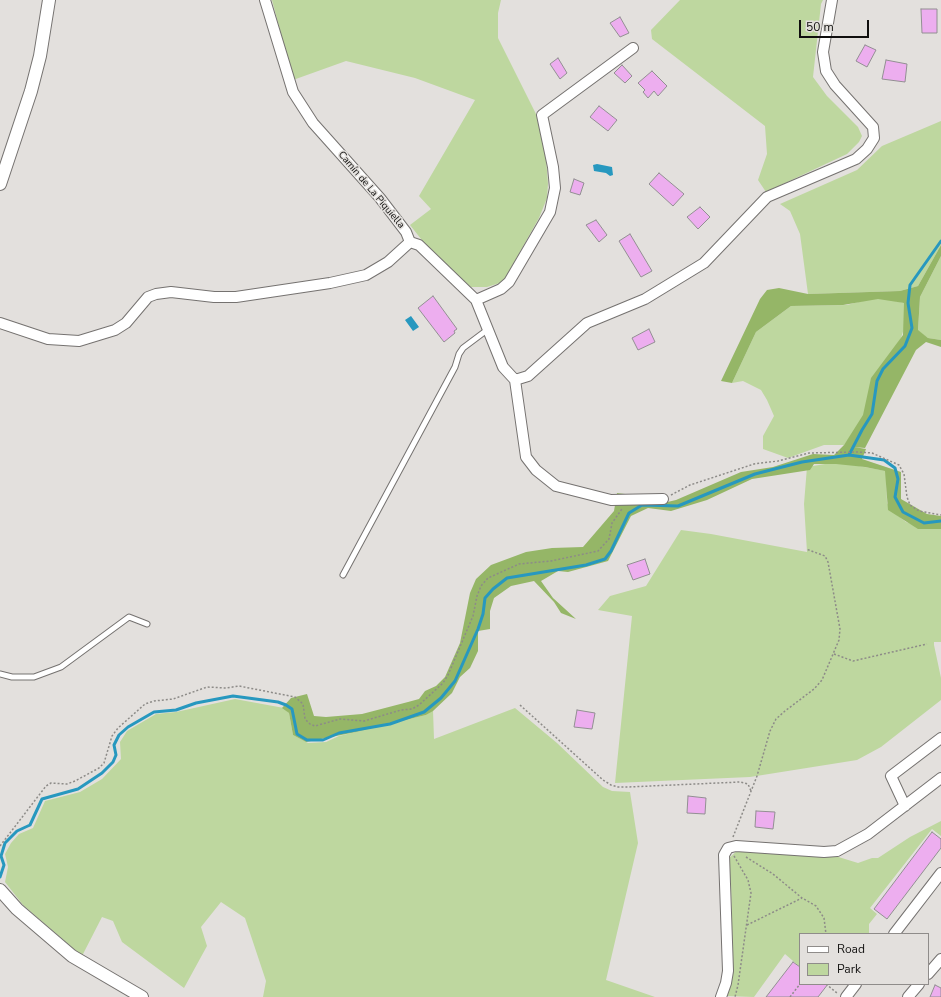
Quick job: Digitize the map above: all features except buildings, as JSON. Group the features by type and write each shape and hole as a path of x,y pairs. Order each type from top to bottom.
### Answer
{"street":[{"path":"0,184 31,91 40,56 49,0"},
{"name":"Camín de La Piquiella","path":"265,0 293,92 312,123 380,198 406,232 410,242"},
{"path":"515,380 528,376 587,323 645,299 704,263 767,197 856,159 868,149 874,138 873,127 835,85 826,71 823,52 832,0"},
{"path":"476,300 501,289 509,282 550,212 555,188 553,167 542,115 633,48"},
{"path":"0,323 48,339 79,341 115,330 126,323 148,297 156,294 171,292 214,297 236,297 330,283 366,275 388,262 410,242 419,244 476,300 503,367 515,380 526,457 536,470 556,486 610,500 629,501 663,499"},
{"path":"905,806 891,776 941,738"},
{"path":"721,997 728,971 724,856 728,848 736,846 824,852 837,850 868,834 941,778"},
{"path":"895,933 940,875"},
{"path":"1,892 17,909 72,956 142,997"},
{"path":"929,973 941,959"},
{"path":"842,995 855,985"},
{"path":"908,997 918,985"}],"lane":[{"path":"343,574 454,367 459,354 464,348 487,330"},
{"path":"0,674 12,677 34,677 61,667 129,617 147,624"}],"path":[{"path":"663,499 690,485 718,477 738,468 778,461 809,453 846,451 872,453 899,465 904,474 907,497 910,505 919,511 941,515"},
{"path":"0,846 46,786 75,781 104,763 108,755 112,736 118,728 145,704 154,700 173,699 207,687 226,688 239,686 295,697 303,704 305,719 310,724 315,726 340,719 364,721 401,710 412,709 419,705 443,683 448,675 473,616 477,596 481,586 488,578 519,564 551,561 598,550 609,539 612,523 629,501"},
{"path":"735,997 751,893 742,869 728,848 751,791 770,731 776,719 814,690 822,680 839,640 840,629 828,562 824,556 806,549"},
{"path":"834,654 853,660 927,644"},
{"path":"520,705 611,785 628,788 740,782 748,784 751,791"},
{"path":"743,855 773,874 802,898 816,906 821,912 826,933"},
{"path":"747,925 802,898"},
{"path":"790,997 799,985"},
{"path":"827,985 842,995"}],"green space":[{"path":"272,0 501,0 498,13 498,38 536,114 546,158 548,184 547,198 539,218 503,282 487,287 471,287 436,258 410,225 431,209 419,196 475,100 415,78 346,61 293,80"},
{"path":"680,0 823,0 821,4 813,77 827,96 858,127 862,136 859,142 847,154 766,192 758,180 767,154 765,126 652,39 651,30"},
{"path":"941,121 941,245 918,286 900,291 808,294 800,234 790,211 780,204 857,170 882,146"},
{"path":"941,245 941,256 920,297 918,330 928,338 941,340 941,347 926,342 916,350 865,448 854,447 866,449 862,459 901,472 901,499 927,514 941,516 941,529 918,529 888,510 885,471 836,464 814,464 810,470 752,479 707,500 671,511 648,508 631,516 608,561 568,572 558,571 541,581 553,598 576,619 561,613 554,602 534,581 511,586 494,598 490,611 490,629 478,631 478,651 470,668 460,677 452,693 433,711 426,715 356,732 306,742 293,735 289,713 282,708 291,698 307,694 314,716 326,717 362,714 419,699 425,691 436,686 445,677 460,643 470,593 476,579 491,565 526,552 552,548 583,547 614,511 617,493 633,495 659,504 676,500 741,472 773,467 813,454 834,455 844,445 863,415 871,378 903,335 904,303 878,299 843,305 791,306 756,332 732,383 721,381 760,299 767,290 779,288 808,294 900,291 918,286"},
{"path":"941,256 941,340 928,338 918,331 920,297"},
{"path":"877,297 904,303 907,319 901,338 885,364 866,416 844,445 824,445 788,458 763,449 763,436 774,416 767,400 761,390 743,381 732,383 756,332 791,306 847,305"},
{"path":"837,462 886,471 887,503 892,511 906,522 924,529 941,528 941,642 934,642 934,645 941,678 941,700 881,747 857,760 750,777 615,783 632,616 598,610 610,596 646,586 681,530 711,534 807,552 804,504 807,467"},
{"path":"235,699 284,708 289,713 293,735 308,743 326,742 339,736 426,715 433,710 434,739 515,708 557,743 603,787 612,791 630,792 638,843 606,980 655,997 263,997 266,981 245,918 221,902 201,927 207,946 184,988 122,942 113,921 102,917 82,956 23,905 5,882 8,867 5,854 11,843 19,834 33,828 45,801 80,792 102,779 121,759 120,742 127,731 156,714 176,712"},
{"path":"941,821 941,836 932,829 870,908 877,914 869,924 869,933 799,933 799,966 785,954 754,997 727,996 733,970 731,883 727,860 739,849 832,855 858,863 872,858 878,858 910,837"}],"water":[{"path":"597,164 612,167 613,175 610,176 606,173 594,171 593,165"},
{"path":"411,316 419,327 413,331 405,320"}],"waterway":[{"path":"849,455 872,414 877,381 883,369 905,346 912,328 908,303 910,285 941,241"},
{"path":"0,877 4,865 1,856 5,843 17,831 30,825 42,799 78,789 102,773 113,762 116,755 114,745 119,735 128,727 154,712 176,710 196,703 233,696 278,702 292,709 297,734 307,740 323,740 339,733 390,724 424,712 441,698 455,681 478,629 483,614 485,598 493,589 507,578 586,565 605,559 611,551 629,513 642,505 678,506 755,474 802,462 849,455 884,460 895,468 898,479 895,497 903,512 924,523 941,521"}]}
